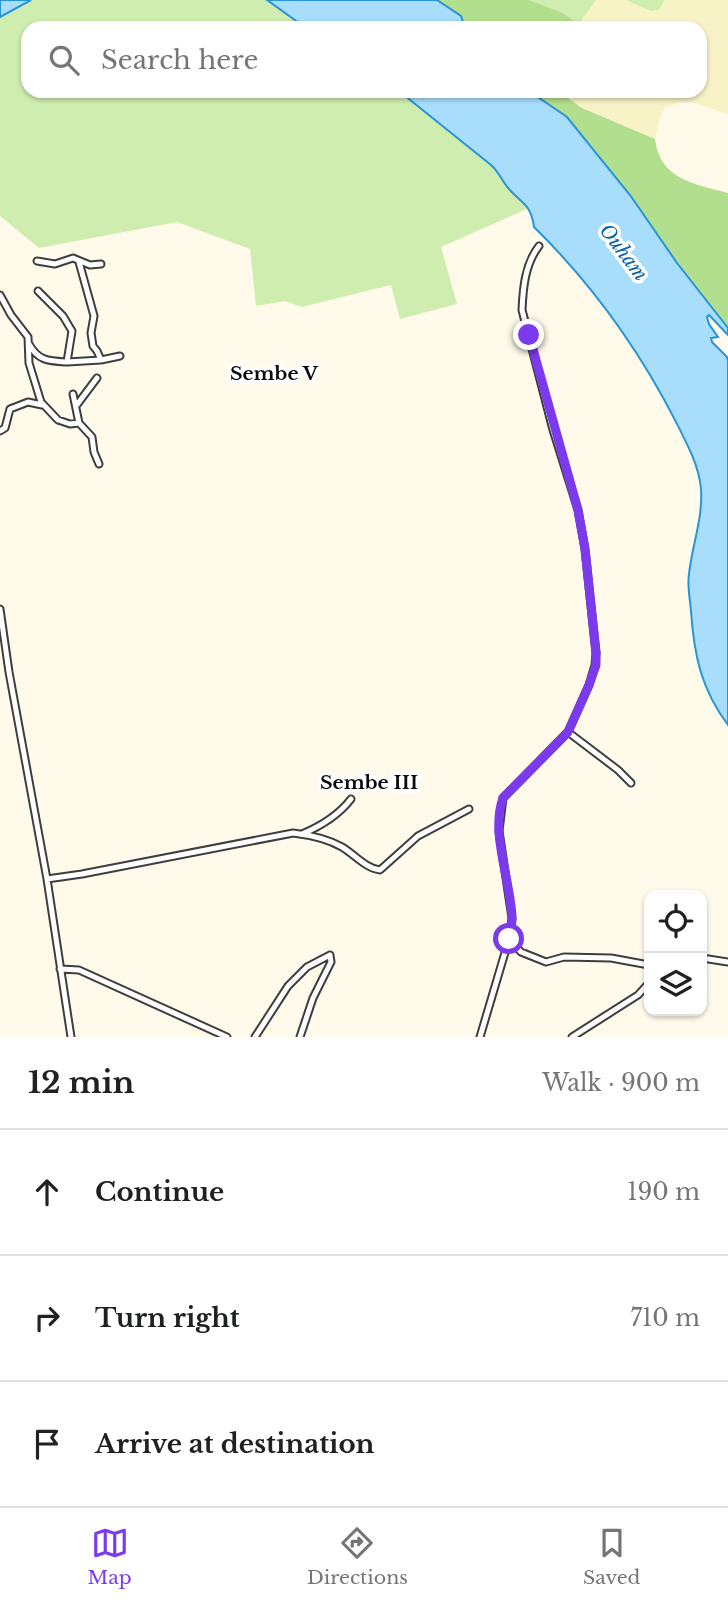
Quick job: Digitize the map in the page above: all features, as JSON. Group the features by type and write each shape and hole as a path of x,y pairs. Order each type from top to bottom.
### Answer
{"street":[{"path":"480,1037 509,939 512,918 499,831 501,804 503,798 568,732 596,665 585,549 578,510 522,310 530,258 539,246"},
{"path":"37,261 55,264 73,258 90,265 102,264"},
{"path":"79,262 94,316 91,334 93,346 101,360"},
{"path":"38,291 63,316 72,331 67,362"},
{"path":"1,298 28,337 29,363 41,402 58,419 79,424"},
{"path":"27,341 33,352 43,360 67,362 120,356"},
{"path":"76,406 97,378"},
{"path":"74,394 79,424 92,437 99,464"},
{"path":"0,431 5,428 10,409 28,402 45,406"},
{"path":"0,609 11,685 47,879 71,1037"},
{"path":"568,732 631,783"},
{"path":"302,834 342,811 351,799"},
{"path":"47,879 279,835 302,834 326,839 373,869 380,870 418,836 469,809"},
{"path":"509,939 521,952 546,962 564,957 599,957 644,964"},
{"path":"254,1037 288,986 307,967 330,955 331,962 313,998 300,1037"},
{"path":"707,959 728,962"},
{"path":"60,969 79,970 227,1037"},
{"path":"572,1037 644,988"}],"shaded area":[{"path":"596,0 626,0 651,11 659,10 665,0 728,0 728,114 690,102 681,102 665,108 655,139 582,108 568,98 707,98 707,21 582,21"}],"green space":[{"path":"31,0 267,0 296,21 21,21 21,98 408,98 500,173 509,189 529,208 441,247 457,304 400,319 391,285 302,307 285,301 256,306 250,249 177,222 39,248 0,216 0,17"},
{"path":"437,0 529,0 561,12 574,21 463,21 461,16"},
{"path":"529,0 596,0 581,21 574,21 561,12"},
{"path":"626,0 665,0 659,10 651,11"},
{"path":"539,98 568,98 582,108 655,139 658,153 672,172 692,183 728,193 728,328 677,263 630,195 567,117"}],"water":[{"path":"0,0 31,0 0,17"},
{"path":"267,0 437,0 461,16 463,21 296,21"},
{"name":"Ouham","path":"408,98 539,98 567,117 630,195 677,263 728,328 728,335 709,315 707,317 718,337 711,338 712,342 728,361 728,725 705,685 694,642 688,578 700,511 701,489 688,445 661,393 629,342 575,271 534,227 531,213 491,165"}],"district":[{"name":"Sembe V","path":"274,373"},
{"name":"Sembe III","path":"369,782"}],"route":[{"path":"509,939 512,918 499,831 501,804 503,798 568,732 596,665 585,549 578,510 529,335"}]}
